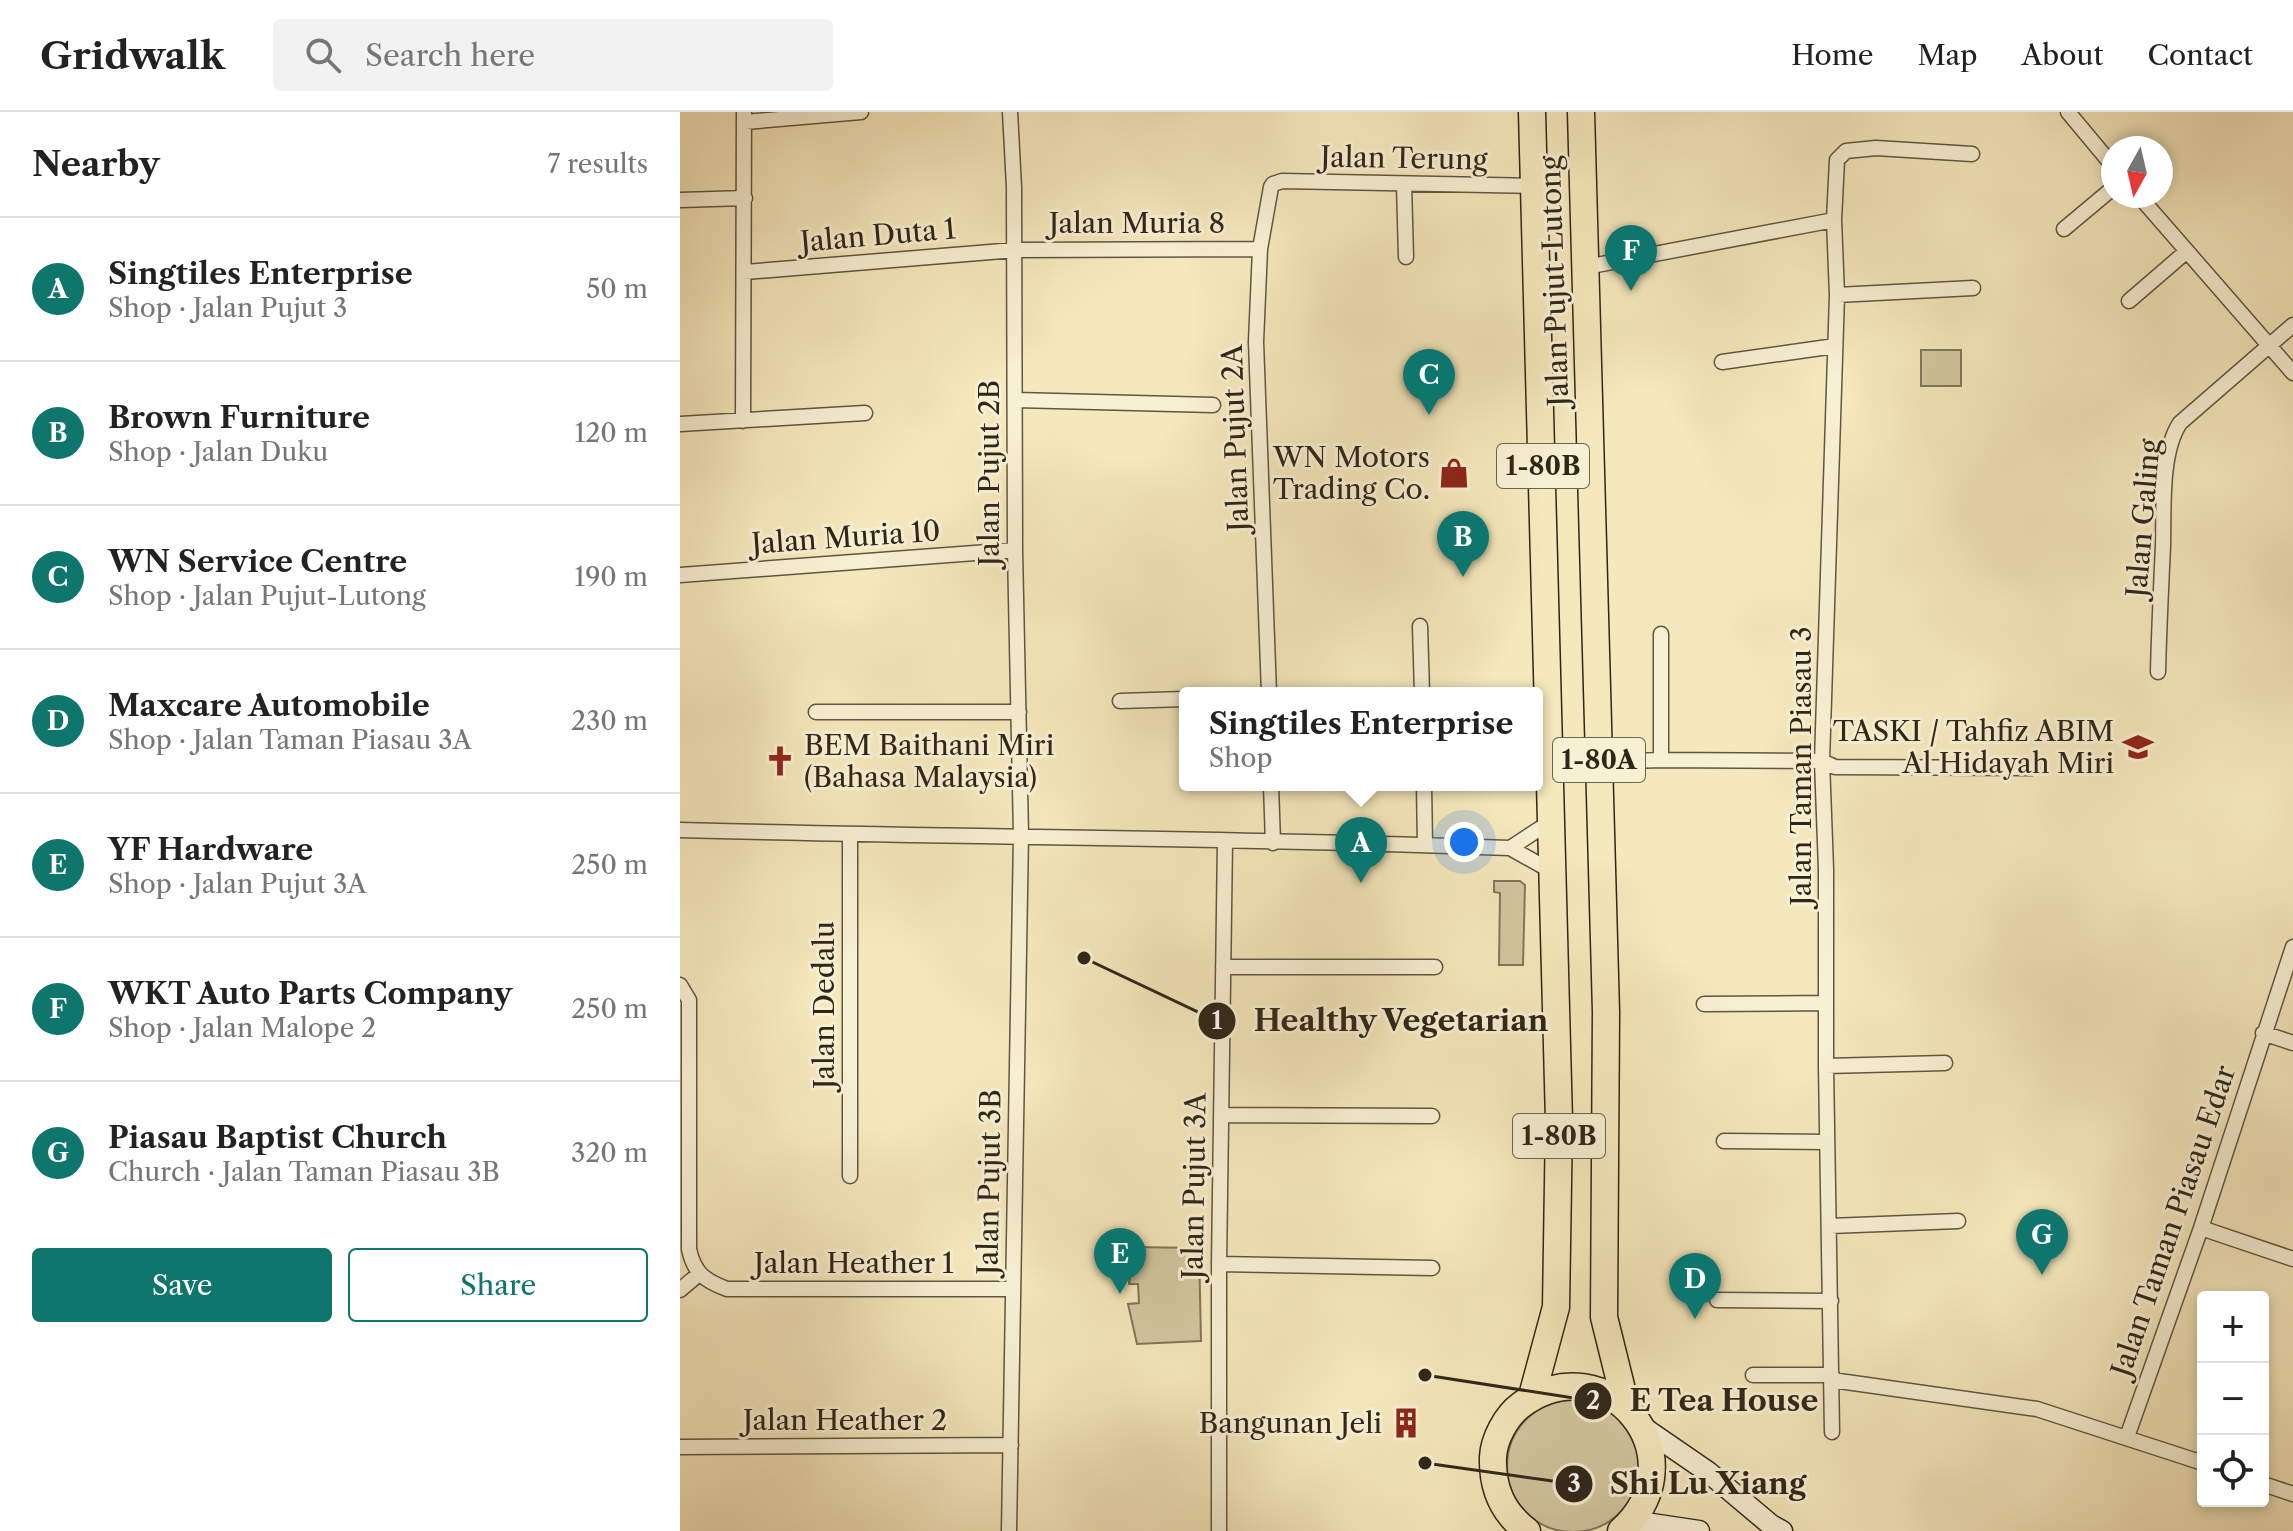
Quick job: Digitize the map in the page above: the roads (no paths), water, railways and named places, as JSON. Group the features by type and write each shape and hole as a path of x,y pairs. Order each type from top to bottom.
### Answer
{"highway":[{"name":"Jalan Pujut-Lutong","path":"1532,112 1559,1121 1556,1307 1532,1396"},
{"name":"Jalan Pujut-Lutong","path":"1581,112 1606,1012 1604,1317 1626,1406"},
{"path":"1518,1527 1499,1499 1492,1475 1493,1450 1502,1427 1516,1409 1532,1396 1556,1388 1580,1387 1605,1393 1626,1406 1644,1428 1653,1459 1649,1492 1627,1526"}],"street":[{"path":"743,421 745,117 861,112"},
{"name":"Jalan Pujut 2B","path":"1010,112 1015,250 1015,550 1021,835"},
{"path":"2068,112 2101,152"},
{"name":"Jalan Taman Piasau 3","path":"1832,1432 1822,761 1831,545 1837,160 1846,151 1876,148 1972,154"},
{"name":"Jalan Terung","path":"1273,184 1282,181 1535,186"},
{"name":"Jalan Pujut 2A","path":"1269,687 1264,492 1257,377 1260,249 1273,184"},
{"path":"1404,185 1406,257"},
{"path":"680,200 745,198"},
{"path":"2064,229 2101,198"},
{"path":"2149,208 2293,373"},
{"path":"1586,267 1834,220"},
{"name":"Jalan Muria 8","path":"1015,250 1260,249"},
{"name":"Jalan Duta 1","path":"745,272 1015,250"},
{"path":"2129,301 2187,251"},
{"path":"1837,295 1973,288"},
{"name":"Jalan Galing","path":"2158,672 2165,490 2173,433 2180,423 2293,325"},
{"path":"1722,362 1835,346"},
{"path":"1015,400 1213,405"},
{"path":"680,424 865,413"},
{"name":"Jalan Muria 10","path":"680,575 1015,550"},
{"path":"1420,626 1422,687"},
{"path":"1661,634 1661,760"},
{"path":"1120,701 1179,699"},
{"path":"816,712 1019,712"},
{"path":"1599,762 1822,761 1835,767 2032,768"},
{"path":"1271,791 1273,843"},
{"path":"1424,791 1425,845"},
{"path":"1510,848 1553,820"},
{"path":"680,830 1510,848 1554,873"},
{"name":"Jalan Dedalu","path":"850,835 850,1176"},
{"name":"Jalan Pujut 3B","path":"1009,1531 1021,835"},
{"name":"Jalan Pujut 3A","path":"1219,1531 1225,841"},
{"name":"Jalan Taman Piasau Edar","path":"2127,1437 2201,1228 2293,947"},
{"path":"1223,967 1435,967"},
{"path":"680,985 689,1000 689,1249 692,1265 699,1274 680,1290"},
{"path":"1704,1004 1826,1003"},
{"path":"2263,1033 2293,1043"},
{"path":"1826,1066 1945,1063"},
{"path":"1221,1115 1432,1116"},
{"path":"1724,1141 1827,1142"},
{"path":"1830,1226 1958,1221"},
{"path":"2201,1228 2293,1259"},
{"path":"1219,1264 1432,1268"},
{"name":"Jalan Heather 1","path":"699,1274 710,1283 727,1289 1013,1289"},
{"path":"1717,1300 1831,1301"},
{"path":"1753,1375 1832,1378 2037,1409 2197,1461"},
{"path":"1644,1428 1708,1472 1782,1531"},
{"name":"Jalan Heather 2","path":"680,1447 1011,1445"},
{"path":"2269,1486 2293,1494"},
{"path":"1627,1526 1699,1531"}],"place":[{"name":"WKT Auto Parts Company","path":"1631,291"},
{"name":"WN Service Centre","path":"1429,415"},
{"name":"WN Motors Trading Co.","path":"1454,473"},
{"name":"Brown Furniture","path":"1463,577"},
{"name":"TASKI / Tahfiz ABIM Al Hidayah Miri","path":"2138,747"},
{"name":"BEM Baithani Miri (Bahasa Malaysia)","path":"780,761"},
{"name":"Singtiles Enterprise","path":"1361,883"},
{"name":"Healthy Vegetarian","path":"1084,958"},
{"name":"Piasau Baptist Church","path":"2042,1275"},
{"name":"YF Hardware","path":"1120,1294"},
{"name":"Maxcare Automobile","path":"1695,1319"},
{"name":"E Tea House","path":"1425,1375"},
{"name":"Bangunan Jeli","path":"1406,1423"},
{"name":"Shi Lu Xiang","path":"1425,1463"}]}
